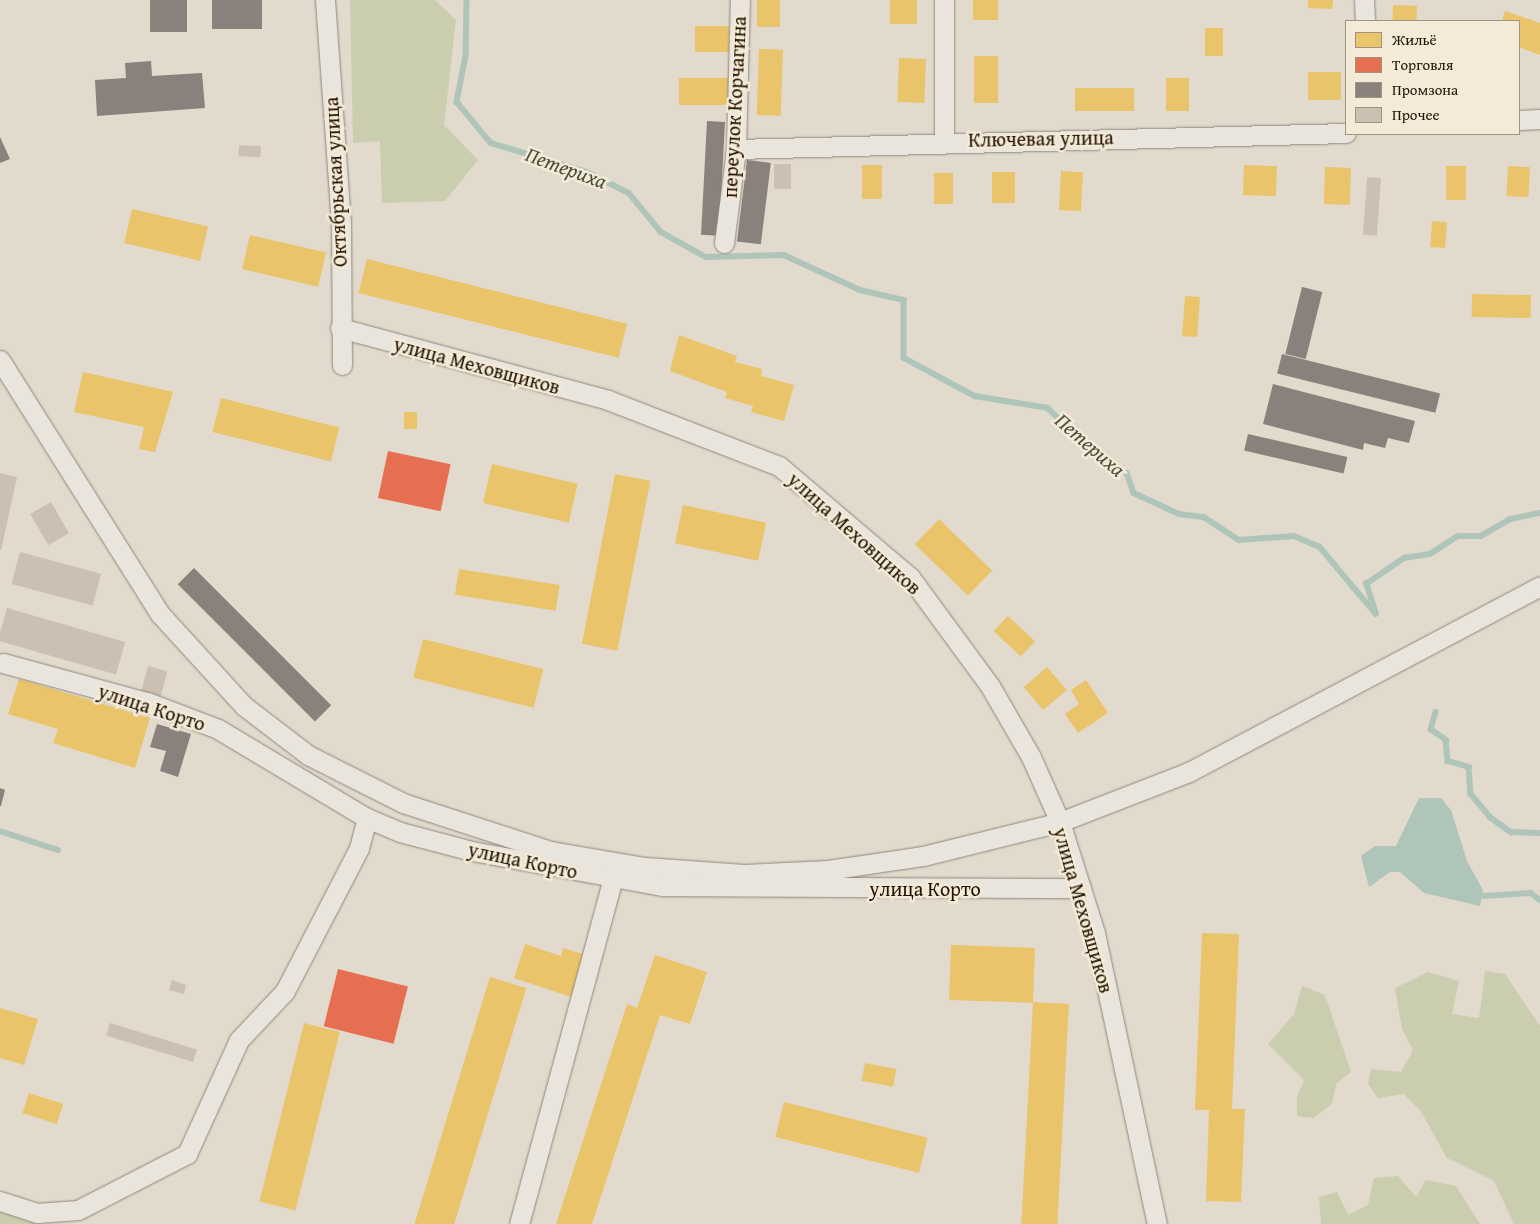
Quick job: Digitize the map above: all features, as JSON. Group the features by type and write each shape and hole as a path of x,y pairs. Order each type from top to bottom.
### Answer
{"street":[{"name":"Октябрьская улица","path":"325,0 340,224 342,364"},
{"name":"переулок Корчагина","path":"724,243 736,148 740,0"},
{"path":"944,0 944,140"},
{"path":"1364,0 1365,20"},
{"path":"1520,120 1540,118"},
{"name":"Ключевая улица","path":"736,148 944,140 1345,133"},
{"name":"улица Меховщиков","path":"340,328 608,400 779,466 910,577 942,618 1010,719 1060,822 1095,933 1157,1224"},
{"path":"0,360 105,532 187,648 244,706 308,755 403,803 551,851 693,873 789,872 872,865 1060,822 1181,776 1540,586"},
{"name":"улица Корто","path":"3,663 147,702 218,729 367,818 400,832 464,848 613,879 662,886 1081,888"},
{"path":"0,1201 37,1213 78,1210 187,1154 239,1040 285,990 359,848 367,818"},
{"path":"519,1224 613,879"}],"shaded area":[{"path":"350,0 435,0 456,20 444,125 478,160 445,201 382,203 380,141 353,143"},
{"path":"1419,798 1441,798 1451,810 1467,861 1483,890 1480,906 1424,893 1400,872 1390,872 1369,887 1361,856 1375,846 1396,846"},
{"path":"1485,971 1505,974 1540,1026 1540,1224 1514,1224 1494,1181 1447,1158 1420,1110 1404,1094 1378,1098 1368,1084 1371,1069 1401,1072 1413,1050 1402,1029 1395,988 1428,972 1459,981 1452,1014 1479,1018"},
{"path":"1302,986 1325,995 1351,1072 1336,1084 1332,1104 1313,1118 1297,1116 1297,1097 1304,1080 1268,1044 1294,1014"},
{"path":"1398,1176 1416,1197 1426,1180 1456,1186 1480,1224 1321,1224 1319,1197 1337,1192 1348,1215 1368,1205 1374,1178"},
{"path":"0,1211 39,1224 0,1224"}],"building: Жильё":[{"path":"757,0 780,0 780,27 757,27"},
{"path":"890,0 917,0 917,24 890,24"},
{"path":"973,0 998,0 998,20 973,20"},
{"path":"1308,0 1333,0 1332,9 1308,8"},
{"path":"1393,5 1417,6 1416,20 1392,20"},
{"path":"1505,11 1540,23 1540,55 1520,47 1520,20 1502,20"},
{"path":"695,26 729,26 729,52 695,52"},
{"path":"1205,28 1223,28 1223,56 1205,56"},
{"path":"759,49 783,50 781,116 757,115"},
{"path":"974,56 998,56 998,103 974,103"},
{"path":"899,58 926,59 924,103 897,102"},
{"path":"1308,72 1341,72 1341,100 1308,100"},
{"path":"679,78 728,78 728,105 679,105"},
{"path":"1166,78 1189,78 1189,111 1166,111"},
{"path":"1075,88 1134,88 1134,111 1075,111"},
{"path":"862,165 882,165 882,199 862,199"},
{"path":"1244,165 1277,166 1276,196 1243,195"},
{"path":"1446,166 1466,166 1466,200 1446,200"},
{"path":"1508,166 1530,167 1528,197 1506,196"},
{"path":"1325,167 1351,168 1350,205 1324,204"},
{"path":"1061,171 1083,172 1081,211 1059,210"},
{"path":"992,172 1015,172 1015,203 992,203"},
{"path":"934,173 953,173 953,204 934,204"},
{"path":"132,209 208,227 200,261 124,243"},
{"path":"1432,221 1447,222 1445,248 1430,247"},
{"path":"250,235 326,253 318,287 242,269"},
{"path":"367,259 627,324 619,358 359,293"},
{"path":"1472,294 1531,295 1531,318 1472,317"},
{"path":"1185,296 1200,297 1197,337 1182,336"},
{"path":"679,335 737,356 735,362 762,369 761,376 794,385 784,421 751,412 753,406 725,398 727,392 670,371"},
{"path":"83,372 173,392 155,452 139,449 144,427 74,412"},
{"path":"221,398 339,428 331,461 213,432"},
{"path":"404,412 417,412 417,429 404,429"},
{"path":"492,464 578,484 569,523 483,503"},
{"path":"615,474 650,481 617,651 582,644"},
{"path":"683,505 766,523 758,561 675,543"},
{"path":"939,519 992,570 968,596 915,544"},
{"path":"459,569 560,585 556,611 455,595"},
{"path":"1008,616 1035,641 1021,657 994,631"},
{"path":"423,639 543,669 534,708 413,678"},
{"path":"1047,667 1067,690 1043,710 1024,687"},
{"path":"19,679 150,718 135,768 53,743 58,729 8,714"},
{"path":"1086,680 1108,713 1078,733 1065,714 1079,704 1071,690"},
{"path":"1202,933 1239,934 1232,1109 1245,1109 1241,1202 1206,1201 1209,1110 1195,1110"},
{"path":"525,944 561,956 563,948 596,958 583,1001 514,978"},
{"path":"951,945 1035,948 1033,1003 949,1000"},
{"path":"655,955 707,972 690,1024 660,1015 592,1224 556,1224 627,1004 637,1008"},
{"path":"490,977 526,988 454,1224 415,1224"},
{"path":"1033,1002 1069,1004 1057,1224 1021,1224"},
{"path":"0,1008 38,1019 24,1065 0,1058"},
{"path":"304,1023 340,1032 295,1210 259,1202"},
{"path":"865,1063 896,1069 893,1087 862,1081"},
{"path":"29,1093 63,1104 57,1124 23,1113"},
{"path":"784,1102 928,1138 919,1173 775,1137"}],"building: Торговля":[{"path":"388,451 451,464 441,511 378,498"},
{"path":"338,969 408,986 394,1044 324,1026"}],"building: Промзона":[{"path":"150,0 187,0 187,32 150,32"},
{"path":"212,0 262,0 262,29 212,29"},
{"path":"151,61 152,76 202,73 205,108 97,116 95,80 126,78 125,63"},
{"path":"707,121 725,122 719,236 701,235"},
{"path":"0,137 10,159 0,163"},
{"path":"747,160 771,163 761,244 737,241"},
{"path":"1302,287 1322,292 1306,359 1285,354"},
{"path":"1282,354 1440,393 1435,413 1277,373"},
{"path":"1273,384 1415,421 1409,443 1388,438 1385,448 1364,443 1363,450 1263,424"},
{"path":"1248,434 1347,457 1344,474 1244,451"},
{"path":"194,568 331,705 315,721 178,584"},
{"path":"157,724 191,734 178,777 160,771 166,751 150,747"},
{"path":"0,788 5,790 1,806 0,806"}],"building: Прочее":[{"path":"239,145 261,146 260,157 238,156"},
{"path":"774,164 791,164 791,189 774,189"},
{"path":"1367,177 1381,178 1377,236 1363,235"},
{"path":"0,473 17,477 1,550 0,550"},
{"path":"51,502 69,533 48,545 30,514"},
{"path":"20,552 101,574 93,606 11,584"},
{"path":"7,608 125,642 116,675 0,641 0,632"},
{"path":"148,666 167,671 161,696 141,691"},
{"path":"172,980 186,985 184,994 169,990"},
{"path":"110,1023 197,1050 193,1062 106,1035"}],"waterway":[{"name":"Петериха","path":"467,0 466,56 457,102 491,143 587,172 629,193 661,232 706,257 784,255 860,290 904,300 904,358 975,396 1048,408 1094,454 1127,473 1134,493 1179,514 1204,517 1239,540 1294,536 1320,547 1376,614 1366,584 1404,558 1430,554 1458,536 1481,536 1511,519 1540,513"},
{"path":"1436,712 1431,729 1446,740 1448,761 1469,767 1471,794 1490,817 1511,832 1540,833"},
{"path":"0,831 58,850"},
{"path":"1483,896 1531,893 1540,900"}]}
